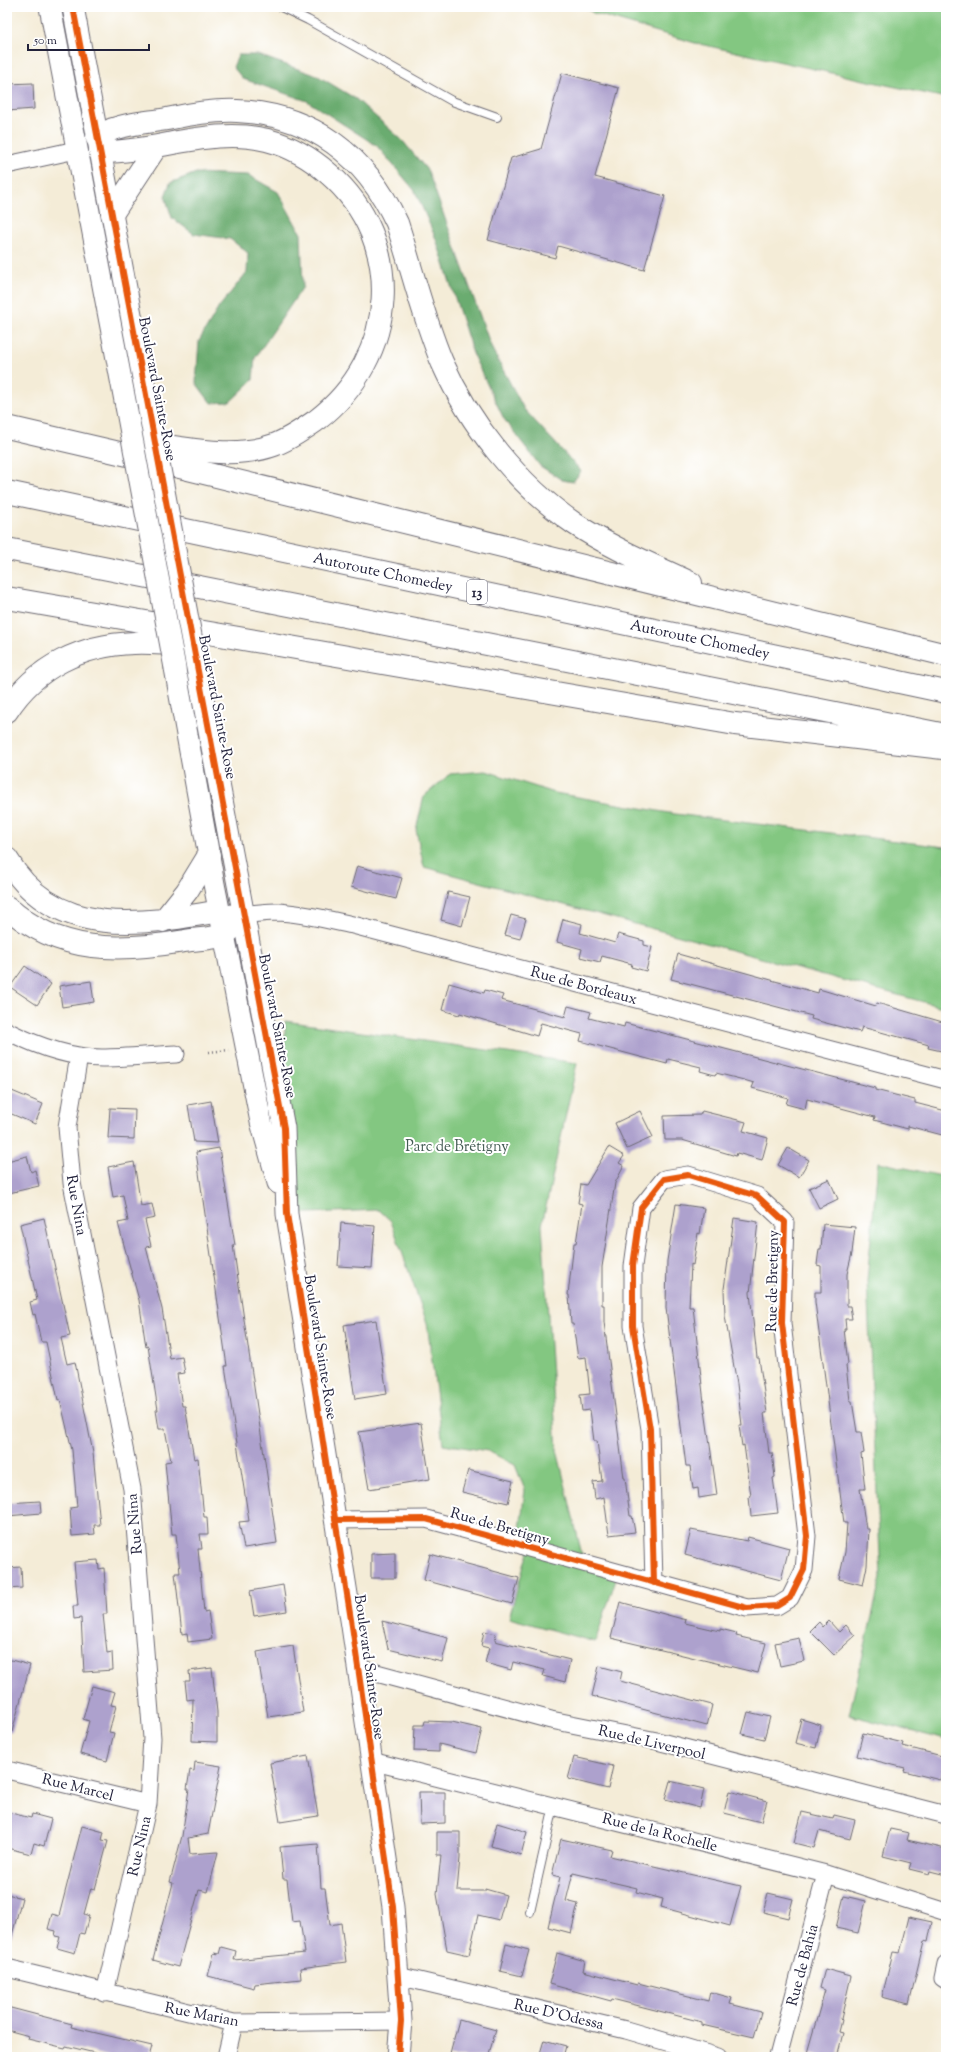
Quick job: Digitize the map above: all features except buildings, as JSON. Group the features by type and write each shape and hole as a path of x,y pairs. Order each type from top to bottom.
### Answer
{"highway":[{"path":"17,430 173,445 214,451 246,452 276,444 318,419 349,390 367,360 379,328 382,310 383,276 376,243 369,226 362,212 344,188 322,167 297,151 258,138 237,136 208,137 118,153 99,145 119,128 208,112 254,112 291,122 324,137 353,158 372,179 390,208 396,223 442,362 470,414 507,462 546,501 575,524 608,543 730,602"},
{"path":"112,214 156,147"},
{"path":"17,430 946,655"},
{"name":"Autoroute Chomedey","path":"7,492 946,692"},
{"path":"7,548 946,735"},
{"path":"7,598 269,642 735,724 946,748"},
{"path":"7,711 18,696 37,676 61,660 85,651 115,644 135,643 184,644 269,642"},
{"path":"163,921 187,891 209,855"},
{"path":"7,859 17,873 38,894 48,901 70,912 109,923 163,921 219,911"},
{"path":"7,906 22,919 50,935 93,947 137,948 224,935 243,916"}],"street":[{"name":"Boulevard Sainte-Rose","path":"50,7 175,668 219,911 261,1122 287,1214 358,1668 393,1907 401,2021 398,2057"},
{"name":"Boulevard Sainte-Rose","path":"73,7 284,1128 287,1214"},
{"path":"7,165 99,145"},
{"name":"Rue de Bordeaux","path":"219,911 243,916 259,913 287,913 347,924 453,950 946,1080"},
{"path":"7,1031 24,1040 79,1056 102,1058 176,1054"},
{"name":"Rue Nina","path":"79,1056 67,1127 72,1183 132,1489 152,1738 148,1804 105,1993"},
{"name":"Rue de Bretigny","path":"335,1520 426,1519 654,1583 747,1608 777,1606 790,1598 804,1570 807,1536 782,1323 785,1222 757,1196 688,1175 664,1179 641,1208 633,1266 633,1326 650,1429 654,1583"},
{"name":"Rue de Liverpool","path":"358,1668 551,1720 658,1741 946,1815"},
{"name":"Rue de la Rochelle","path":"371,1761 826,1874 946,1912"},
{"name":"Rue Marcel","path":"7,1770 148,1804"},
{"name":"Rue de Bahia","path":"778,2057 826,1874"},
{"path":"946,1964 943,1978 946,1980"},
{"name":"Rue Marian","path":"7,1968 105,1993 234,2023 401,2021"},
{"name":"Rue D'Odessa","path":"398,1976 626,2030 718,2057"},
{"path":"226,2057 234,2023"}],"lane":[{"path":"281,7 308,20 452,101 497,117"},
{"path":"530,1912 554,1806"}],"path":[{"path":"209,1052 234,1050"}],"green space":[{"path":"584,7 946,7 946,98 695,43 593,13"},
{"path":"238,55 258,55 318,76 356,99 402,140 428,171 492,349 524,409 581,471 573,482 562,480 540,466 504,419 474,357 436,239 415,191 377,146 307,101 243,79 233,67"},
{"path":"196,173 248,175 278,192 301,234 303,287 255,358 253,380 230,402 211,403 196,383 199,341 219,307 247,272 248,253 230,239 194,234 172,218 165,196 170,183"},
{"path":"486,771 555,793 675,814 946,847 946,1008 424,867 416,830 424,796 450,774"},
{"name":"Parc de Brétigny","path":"285,1021 577,1063 542,1225 557,1450 584,1563 618,1573 595,1642 509,1618 529,1548 518,1544 525,1490 515,1465 488,1451 443,1444 427,1323 391,1221 379,1210 287,1214 284,1128"},
{"path":"878,1162 946,1177 946,1740 849,1715 881,1577 867,1281"}],"cycle path":[{"path":"73,7 284,1128 287,1214 352,1626 393,1907 401,2021 398,2057"},
{"path":"335,1520 426,1519 518,1544 529,1548 747,1608 777,1606 790,1598 804,1570 807,1536 782,1323 785,1222 757,1196 688,1175 664,1179 641,1208 633,1266 633,1326 650,1429 654,1583"}]}
